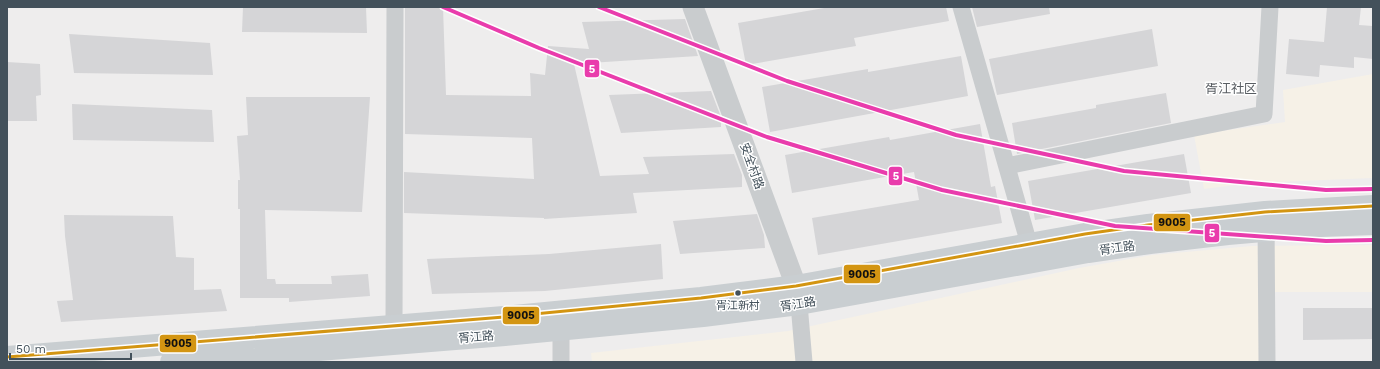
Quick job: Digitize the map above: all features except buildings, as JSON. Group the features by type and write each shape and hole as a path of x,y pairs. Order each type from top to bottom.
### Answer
{"main road":[{"name":"胥江路","path":"7,357 394,326 701,298 798,295 1088,252 1195,238 1266,221 1373,206"},
{"name":"胥江路","path":"171,362 560,330 703,316 1029,244 1148,225 1266,221 1373,224"}],"street":[{"path":"394,326 396,7"},
{"name":"安全村路","path":"693,7 798,295"},
{"path":"961,7 1029,244"},
{"path":"1007,166 1264,114 1270,7"},
{"path":"1266,221 1267,362"},
{"path":"798,295 804,362"},
{"path":"560,330 561,362"}],"shaded area":[{"path":"1373,74 1373,178 1250,183 1204,189 1194,135 1285,122 1283,90"},
{"path":"1373,245 1373,292 1272,292 1273,362 592,362 591,353 788,331 1079,268 1152,255 1252,246"}],"transit line":[{"name":"5","path":"443,7 539,48 767,137 942,190 1115,226 1326,241 1373,240"},
{"name":"5","path":"599,7 787,81 956,135 1124,171 1326,190 1373,189"},
{"name":"9005","path":"7,357 504,317 701,298 796,286 1085,234 1148,225 1265,212 1373,206"}],"place":[{"name":"胥江新村","path":"738,293"}],"district":[{"name":"胥江社区","path":"1231,88"}]}
